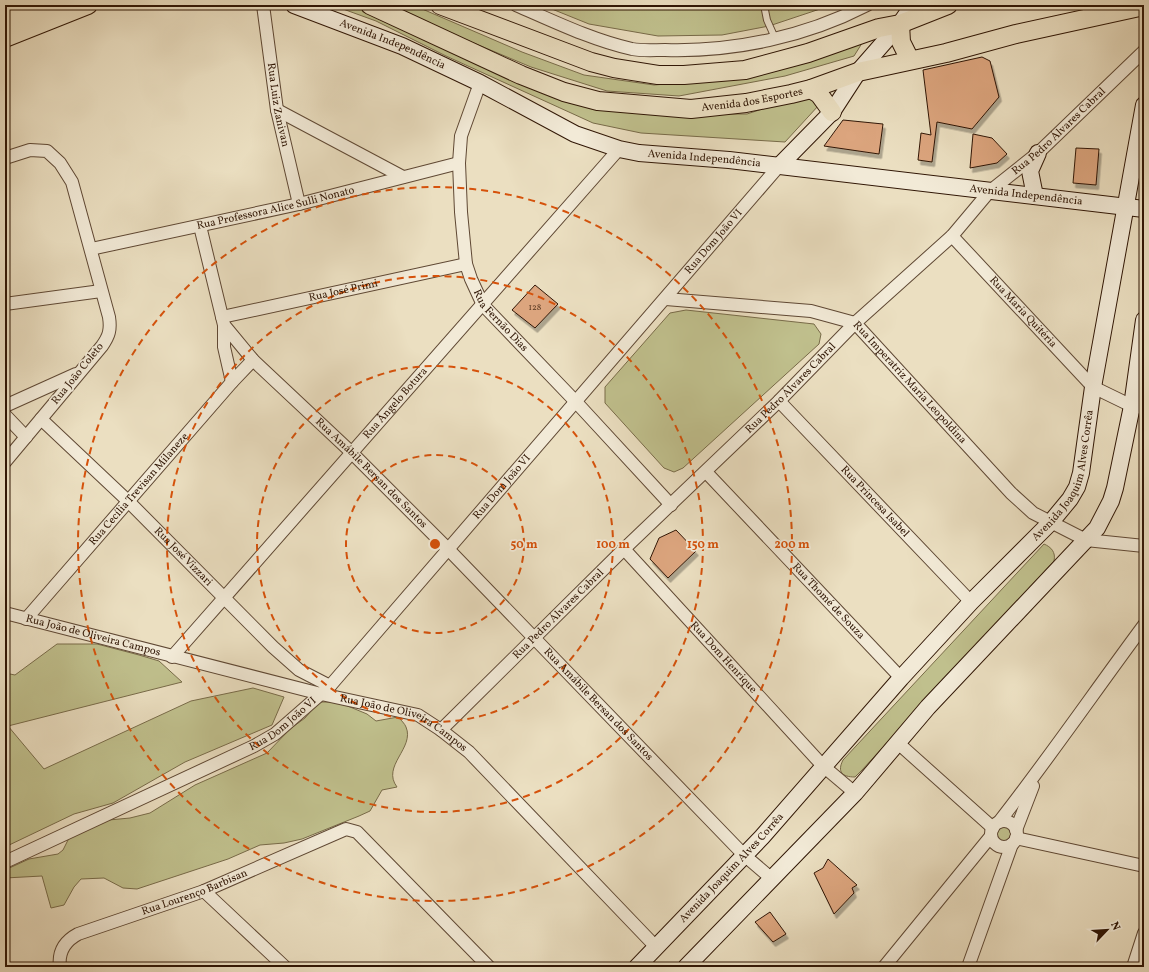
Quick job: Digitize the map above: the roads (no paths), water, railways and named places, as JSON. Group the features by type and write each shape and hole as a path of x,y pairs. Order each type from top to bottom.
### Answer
{"main road":[{"path":"5,20 45,5"},
{"path":"5,38 88,5"},
{"name":"Avenida Independência","path":"294,5 402,46 480,83 575,134 619,149 639,153 779,166 989,192 1144,209"},
{"name":"Avenida dos Esportes","path":"370,5 521,75 564,92 598,101 691,109 746,103 811,89 858,72 946,53 1016,34 1144,6"},
{"path":"440,5 591,62 614,68 658,75 684,75 745,70 808,53 879,28 900,24 948,5"},
{"name":"Rua Dom João VI","path":"779,166 832,112 858,72 900,24 913,5"},
{"path":"900,24 902,42 910,60"},
{"path":"811,89 819,94 832,112"},
{"name":"Avenida Joaquim Alves Corrêa","path":"637,967 762,837 901,678 971,602 1051,522 1070,499 1077,487 1081,473 1093,387 1144,105"},
{"path":"1035,196 1030,171 1038,153"},
{"path":"686,967 855,793 928,707 1097,528 1111,501 1138,407 1144,320"}],"street":[{"name":"Rua Luiz Zanivan","path":"263,5 277,110 299,204"},
{"path":"516,5 603,40 633,49 688,51 729,48 775,38 830,22 867,5"},
{"name":"Rua Pedro Álvares Cabral","path":"441,730 624,549 779,401 855,323 952,236 989,192 1038,153 1144,51"},
{"name":"Rua Fernão Dias","path":"480,83 461,136 459,163 461,212 466,264 483,305 576,402 671,505"},
{"path":"277,110 403,177"},
{"name":"Rua Ângelo Botura","path":"172,657 619,149"},
{"name":"Rua João Coleto","path":"5,158 30,150 39,150 46,151 60,163 72,182 109,317 109,334 102,346 5,462"},
{"name":"Rua Professora Alice Sulli Nonato","path":"91,249 299,204 459,163"},
{"name":"Rua Dom João VI","path":"5,862 254,746 275,734 326,690 666,299 779,166"},
{"path":"200,226 223,321 224,348 232,382"},
{"name":"Rua Maria Quitéria","path":"952,236 1093,387"},
{"name":"Rua José Primi","path":"223,321 466,264"},
{"path":"5,304 101,291"},
{"name":"Rua Imperatriz Maria Leopoldina","path":"666,299 811,311 855,323 1011,493 1033,513 1086,540"},
{"name":"Rua Amábile Bersan dos Santos","path":"223,321 253,360 351,452 449,550 744,855 771,878"},
{"name":"Rua Cecília Trevisan Milaneze","path":"26,619 232,382 253,360"},
{"path":"5,406 79,373"},
{"path":"1093,387 1138,407"},
{"name":"Rua Princesa Isabel","path":"779,401 971,602"},
{"path":"5,415 26,437"},
{"name":"Rua José Vizzari","path":"42,419 129,502 223,598 299,670 326,690"},
{"name":"Rua Thomé de Souza","path":"706,472 901,678"},
{"path":"1086,540 1144,546"},
{"name":"Rua Dom Henrique","path":"624,549 823,766"},
{"name":"Rua João de Oliveira Campos","path":"5,613 172,657 326,690 418,715 441,730 469,752 656,947"},
{"path":"884,967 1037,773 1096,689 1144,625"},
{"path":"898,743 994,829 999,846 1007,846 1014,837"},
{"path":"823,766 855,793"},
{"path":"968,967 1037,773"},
{"path":"994,829 1007,822 1014,837"},
{"name":"Rua Lourenço Barbisan","path":"60,967 60,955 67,941 78,934 204,891 346,829 357,832 489,967"},
{"path":"1014,837 1144,866"},
{"path":"204,891 285,967"},
{"path":"1133,967 1144,933"}],"lane":[{"path":"764,5 775,38"}]}
